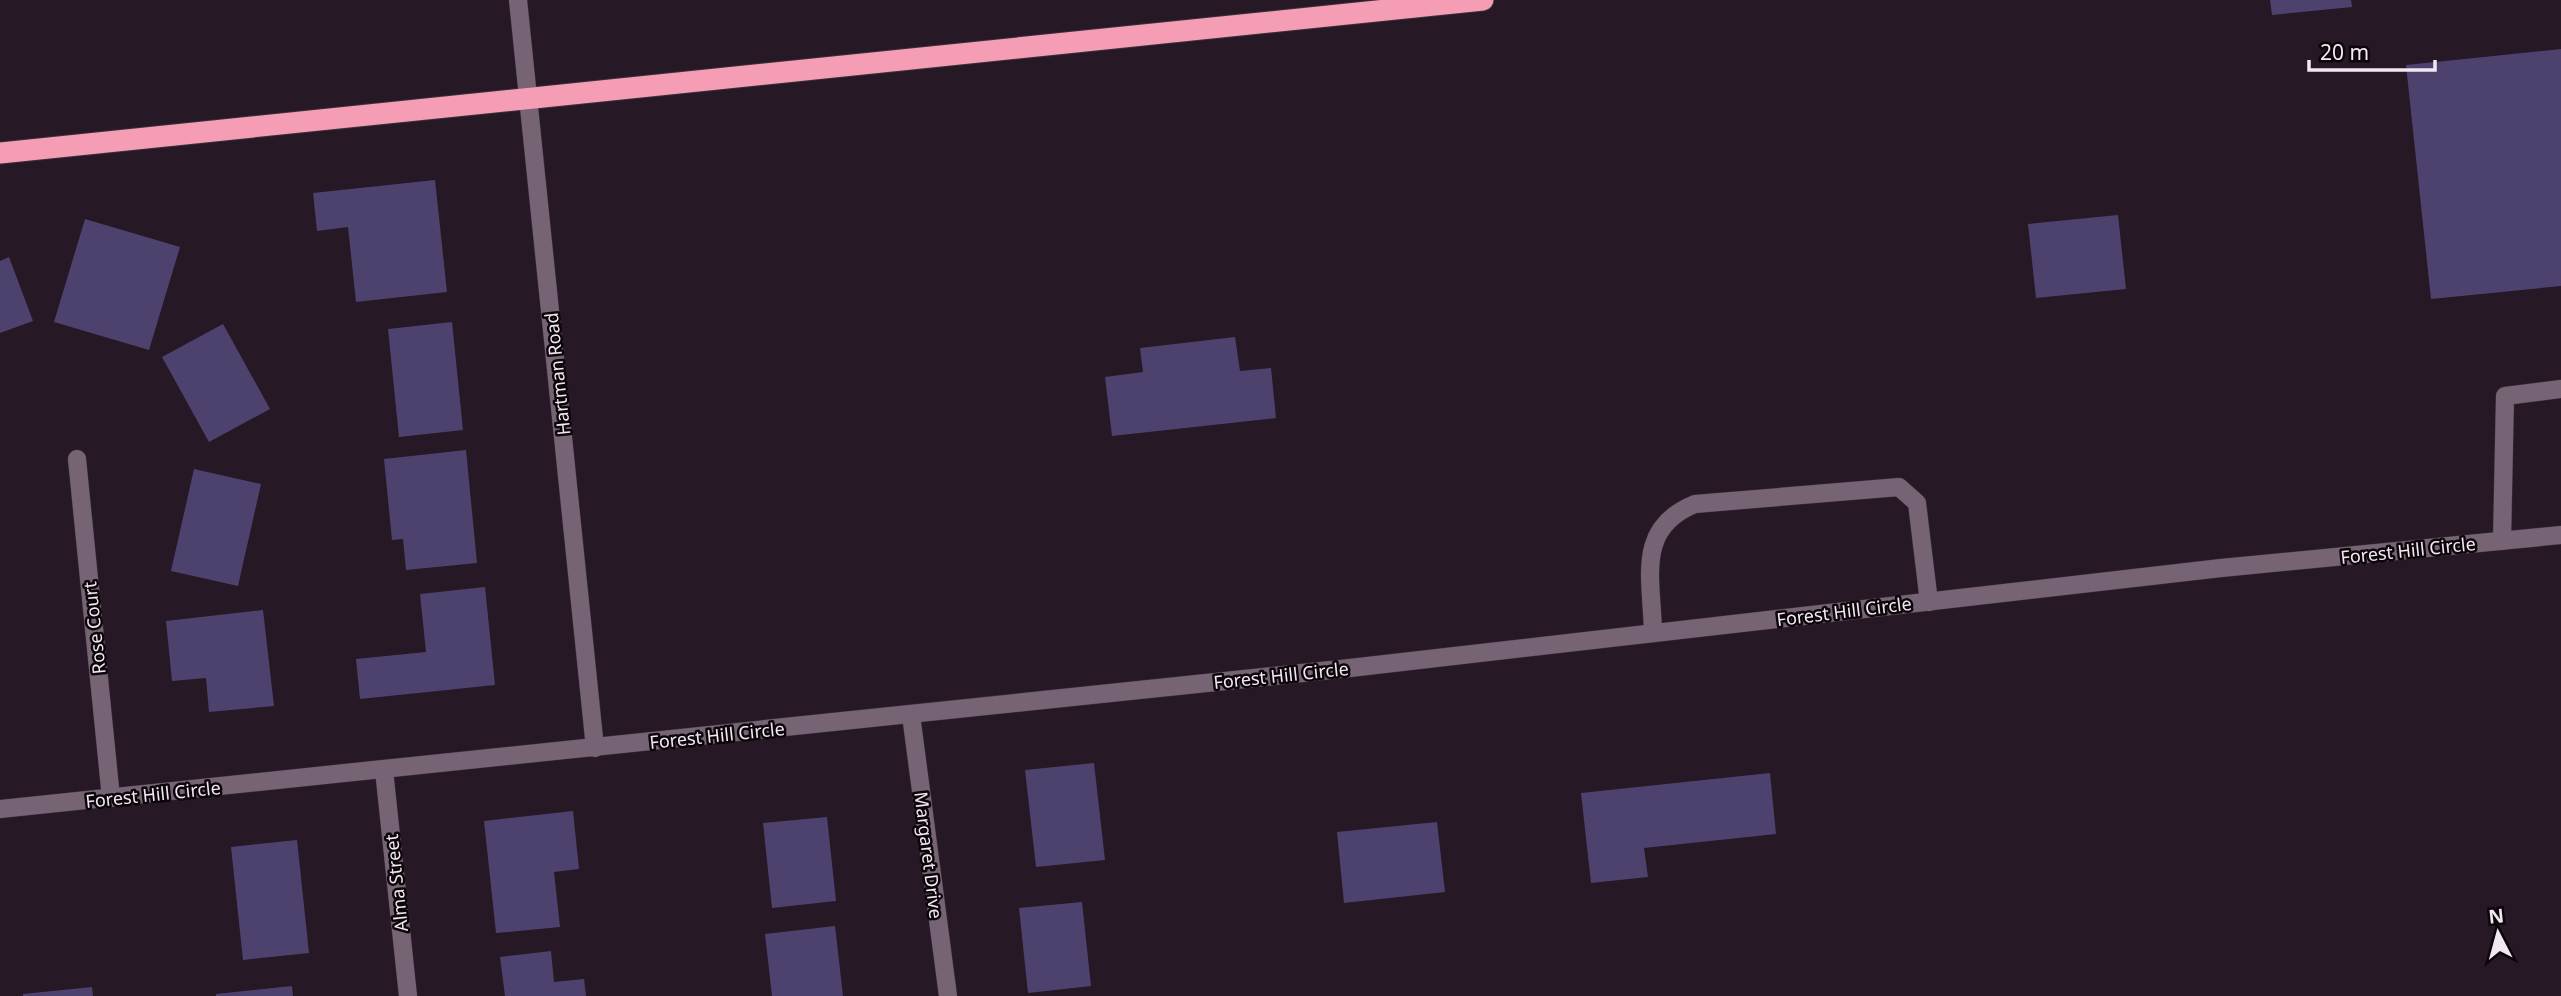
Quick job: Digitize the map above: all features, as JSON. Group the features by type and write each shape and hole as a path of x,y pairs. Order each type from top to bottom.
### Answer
{"highway":[{"path":"0,153 1483,0"}],"street":[{"name":"Hartman Road","path":"519,0 595,748"},
{"path":"2502,541 2505,396 2561,389"},
{"name":"Rose Court","path":"77,459 111,798"},
{"path":"1653,634 1652,545 1657,530 1669,518 1695,504 1899,487 1917,503 1929,602"},
{"name":"Forest Hill Circle","path":"0,809 911,715 1653,634 2221,568 2561,535"},
{"name":"Margaret Drive","path":"911,715 947,996"},
{"name":"Alma Street","path":"384,770 408,996"}],"building":[{"path":"2270,0 2351,0 2352,7 2272,15"},
{"path":"2561,49 2561,286 2431,299 2406,65"},
{"path":"435,180 447,292 356,302 348,227 317,231 313,193"},
{"path":"2118,215 2126,289 2036,298 2028,224"},
{"path":"85,219 180,247 149,350 54,322"},
{"path":"9,257 33,321 0,333 0,261"},
{"path":"452,322 463,430 399,437 388,329"},
{"path":"223,324 270,409 209,442 162,357"},
{"path":"1235,337 1240,371 1271,368 1276,418 1112,436 1105,377 1143,372 1140,348"},
{"path":"466,450 477,563 406,570 403,539 392,540 384,459"},
{"path":"194,469 261,484 238,586 171,571"},
{"path":"485,587 495,685 360,699 356,659 426,652 420,594"},
{"path":"263,610 274,706 209,712 206,678 172,681 166,621"},
{"path":"1094,763 1105,860 1036,867 1025,770"},
{"path":"1770,773 1776,834 1644,848 1648,877 1591,883 1581,793"},
{"path":"573,811 579,869 554,872 560,927 496,933 484,821"},
{"path":"827,817 836,901 772,908 763,823"},
{"path":"1437,822 1445,892 1344,903 1337,832"},
{"path":"297,840 309,953 243,960 231,847"},
{"path":"1082,902 1091,986 1028,993 1019,908"},
{"path":"835,926 843,996 772,996 765,934"},
{"path":"551,951 554,982 584,979 586,996 505,996 500,957"},
{"path":"292,986 293,996 216,996 216,994"},
{"path":"92,987 93,996 23,996 23,994"}]}
